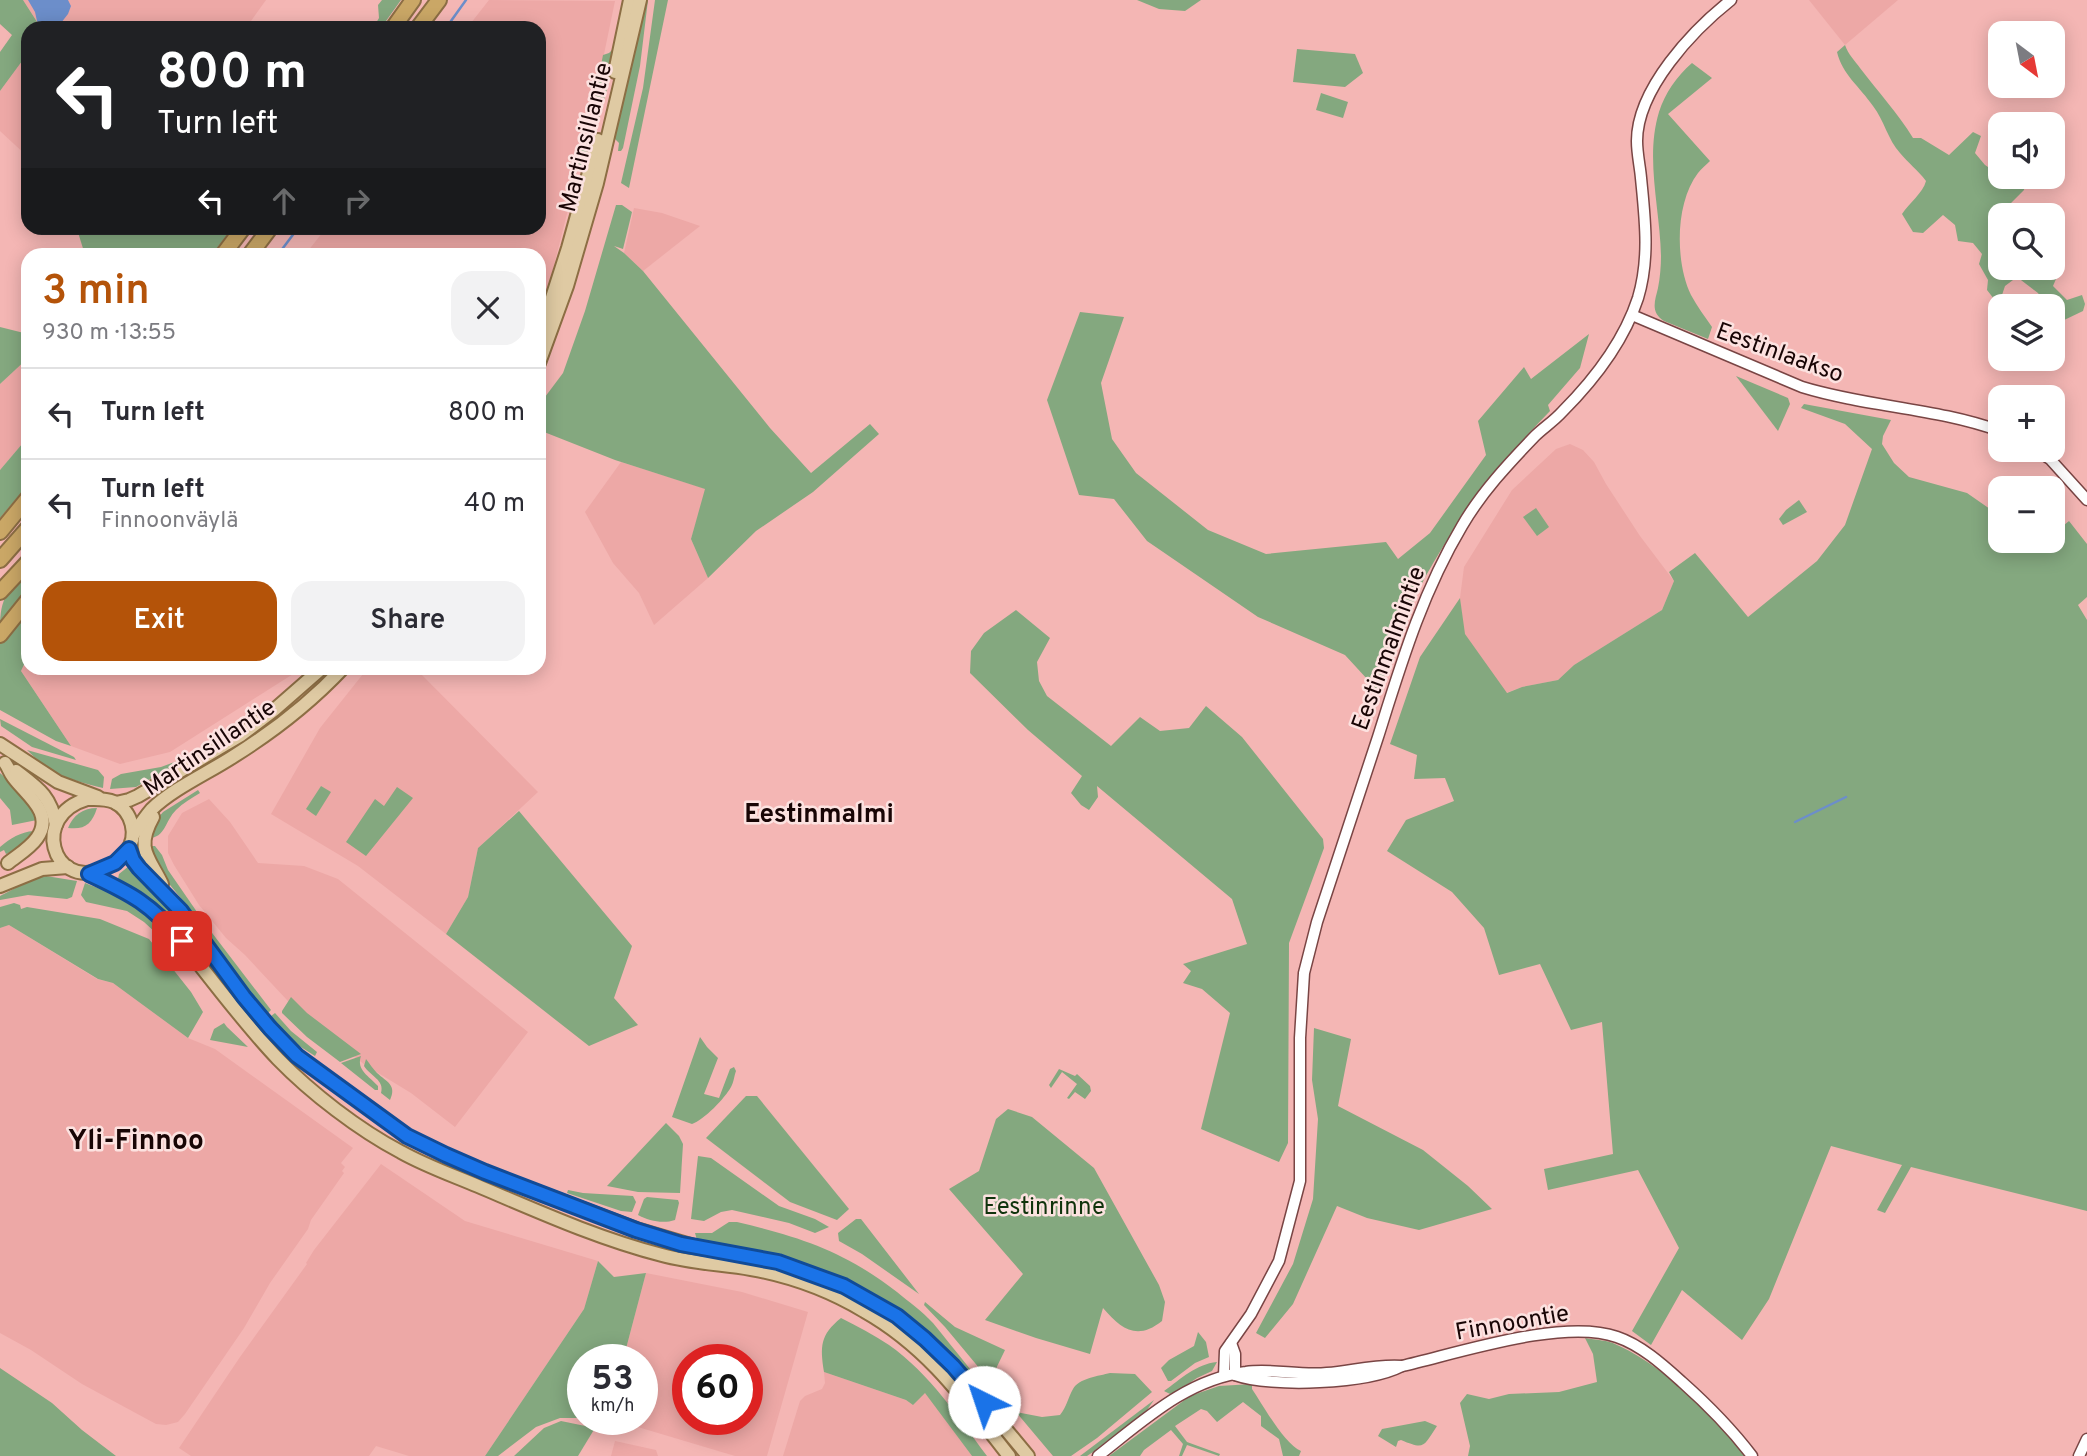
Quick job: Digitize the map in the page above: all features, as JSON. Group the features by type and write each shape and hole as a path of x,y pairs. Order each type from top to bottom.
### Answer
{"highway":[{"path":"398,21 414,0"},
{"path":"423,21 439,0"},
{"path":"0,523 21,503"},
{"path":"0,532 21,505"},
{"path":"0,560 21,536"},
{"path":"0,592 21,570"},
{"path":"0,635 21,609"}],"main road":[{"name":"Martinsillantie","path":"546,316 592,161 614,77 630,0"},
{"name":"Martinsillantie","path":"546,343 597,183 640,0"},
{"name":"Martinsillantie","path":"116,803 138,796 241,735 314,675"},
{"name":"Martinsillantie","path":"133,835 146,816 163,800 277,727 337,675"},
{"path":"0,744 58,782 122,807 131,821 133,835 129,849 115,863 89,874"},
{"path":"3,761 46,796 53,808 57,855 68,867"},
{"path":"3,761 38,805 42,823 33,843 4,865"},
{"path":"4,865 19,860 54,831 69,806 87,799 101,799"},
{"path":"163,800 150,824 145,844 148,859 169,897"},
{"path":"129,849 139,868 169,897 270,1028 297,1056 407,1136 446,1155 640,1231 704,1249 778,1262 844,1286 897,1316 925,1339 953,1366 1028,1456"},
{"path":"0,886 42,869 68,867 122,889 153,909 164,920 277,1058 312,1090 399,1151 430,1167 542,1214 615,1240 676,1258 752,1269 801,1281 840,1298 866,1311 930,1360 1009,1456"}],"street":[{"name":"Eestinmalmintie","path":"1229,1375 1235,1354 1231,1343 1251,1314 1279,1261 1300,1181 1300,1038 1304,973 1317,922 1415,621 1444,556 1484,493 1589,382 1609,356 1632,315 1643,279 1647,247 1637,141 1643,113 1652,91 1679,50 1705,22 1731,0"},
{"name":"Eestinlaakso","path":"1632,315 1802,387 1828,395 1988,427"},
{"path":"2053,462 2087,500"},
{"name":"Finnoontie","path":"1098,1456 1167,1402 1203,1382 1229,1375 1247,1371 1328,1373 1388,1365 1402,1366 1500,1342 1577,1331 1607,1334 1631,1343 1672,1373 1718,1414 1752,1456"},
{"path":"2079,1456 2087,1439"}],"shaded area":[{"path":"23,0 266,0 251,21 36,21"},
{"path":"489,0 615,1 585,146 580,156 571,163 579,166 546,297 546,248 310,248 320,235 546,235 546,21 472,21"},
{"path":"1809,0 1898,0 1845,45"},
{"path":"21,62 21,150 0,131 0,91"},
{"path":"634,208 662,213 700,226 643,271 624,253"},
{"path":"21,364 21,445 0,470 0,384"},
{"path":"1570,444 1583,450 1594,462 1640,536 1674,581 1662,610 1574,665 1558,680 1506,693 1464,633 1460,598 1464,567 1512,490 1556,449"},
{"path":"621,462 706,489 691,539 708,578 654,625 639,593 613,563 585,512"},
{"path":"24,675 292,675 170,752 120,764 71,746"},
{"path":"362,675 422,675 538,792 478,848 468,897 446,934 358,866 271,814 320,728"},
{"path":"209,799 230,822 258,863 304,866 338,879 528,1032 455,1127 411,1093 365,1065 301,1015 226,938 199,905 168,853 168,836 182,813"},
{"path":"9,925 97,979 113,983 188,1038 215,1049 353,1148 341,1163 345,1167 342,1171 344,1173 270,1283 244,1328 178,1422 156,1424 82,1384 0,1333 0,928"},
{"path":"381,1164 465,1221 598,1261 584,1309 485,1456 409,1456 376,1446 369,1456 191,1456 179,1448 307,1264 314,1250"},
{"path":"646,1273 742,1292 808,1312 767,1456 735,1456 658,1433 658,1344 627,1344"},
{"path":"824,1372 906,1400 913,1405 925,1392 972,1456 783,1456 800,1401 822,1389 825,1383"},
{"path":"615,1441 656,1450 658,1456 611,1456"}],"green space":[{"path":"0,0 23,0 36,21 21,21 21,62 0,91 0,52 12,35 0,24"},
{"path":"382,0 401,0 386,21 377,21 378,5"},
{"path":"645,0 648,0 640,66 623,148 618,151 615,119 637,41"},
{"path":"655,0 668,0 629,188 621,183 643,88"},
{"path":"1137,0 1201,0 1185,11 1159,9"},
{"path":"1845,45 1913,138 1921,138 1949,155 1973,132 1981,136 1975,153 1988,167 1988,189 2024,189 2011,203 1988,203 1988,280 1979,264 1982,254 1973,243 1958,241 1955,225 1943,215 1923,233 1913,232 1902,214 1926,181 1896,148 1877,112 1843,67 1837,52"},
{"path":"614,48 613,67 588,159 576,166 571,162 580,156 582,145 585,145 603,55"},
{"path":"1297,49 1355,54 1363,73 1345,87 1293,82"},
{"path":"1692,63 1712,78 1668,114 1710,161 1690,186 1681,216 1680,233 1686,282 1693,299 1712,327 1708,339 1664,321 1655,310 1661,256 1653,165 1655,129 1668,92"},
{"path":"1321,93 1348,102 1343,118 1316,110"},
{"path":"616,205 622,205 632,212 623,249 614,246 643,271 770,428 811,473 870,424 879,434 813,492 756,531 708,578 691,539 705,489 615,460 546,433 546,396 563,373 585,311"},
{"path":"79,235 227,235 217,248 83,248"},
{"path":"1988,280 2013,280 2005,286 2002,294 1990,294 1987,290"},
{"path":"2021,280 2056,280 2053,286 2061,294 2039,294"},
{"path":"2082,295 2085,304 2083,311 2065,320 2065,298 2067,300"},
{"path":"1080,312 1124,317 1101,383 1112,439 1136,473 1208,530 1266,554 1386,542 1398,559 1430,533 1486,455 1478,421 1524,367 1531,379 1589,334 1580,368 1548,405 1550,411 1507,458 1481,492 1434,562 1413,604 1379,692 1345,655 1258,617 1147,541 1114,499 1079,495 1047,400"},
{"path":"0,327 21,332 21,364 0,384"},
{"path":"1736,376 1788,398 1790,404 1778,431"},
{"path":"1804,404 1891,420 1882,444 1894,463 1909,477 1967,493 1988,508 1988,553 2065,553 2065,524 2069,521 2087,544 2087,597 2078,605 2087,620 2087,1211 1911,1167 1885,1213 1877,1210 1902,1165 1831,1146 1769,1299 1742,1340 1682,1290 1651,1345 1632,1331 1679,1248 1638,1170 1548,1190 1544,1169 1613,1154 1602,1022 1571,1030 1540,964 1499,975 1484,928 1452,892 1387,851 1406,820 1454,801 1445,778 1414,779 1417,755 1390,744 1420,657 1460,598 1465,634 1507,693 1522,687 1558,680 1574,665 1662,610 1674,581 1669,572 1695,553 1748,617 1817,561 1845,525 1872,449 1845,424 1801,408"},
{"path":"21,445 21,493 0,518 0,470"},
{"path":"1799,500 1807,512 1783,525 1779,519"},
{"path":"1536,508 1549,527 1537,536 1523,517"},
{"path":"21,577 21,600 0,628 6,595"},
{"path":"1016,610 1050,638 1037,662 1039,681 1047,696 1111,746 1140,717 1160,731 1189,728 1206,706 1242,737 1323,839 1324,848 1289,943 1288,1143 1279,1162 1201,1129 1230,1013 1202,989 1183,983 1191,971 1183,964 1247,944 1232,899 1097,786 1098,797 1089,810 1081,805 1071,793 1082,776 1028,730 970,673 971,651 984,633"},
{"path":"21,618 21,675 24,675 71,746 56,741 0,710 0,644"},
{"path":"0,719 76,760 32,747 1,726"},
{"path":"27,750 98,770 104,777 103,788 62,775 45,766"},
{"path":"180,760 136,787 110,789 112,779 121,774 161,767"},
{"path":"0,773 27,800 37,820 12,825 10,810 0,798"},
{"path":"321,786 331,792 316,816 306,809"},
{"path":"397,787 413,798 366,856 346,842 375,799 384,806"},
{"path":"198,790 200,793 172,814 162,832 149,838 163,812"},
{"path":"97,808 87,825 68,828 79,813"},
{"path":"519,811 632,946 614,998 638,1025 589,1046 446,934 468,897 478,848"},
{"path":"34,831 23,846 6,854 4,850 0,852 0,847 12,838"},
{"path":"148,846 155,846 162,855 168,870 206,925 271,1010 268,1013 271,1016 275,1013 291,1031 317,1052 315,1056 293,1042 268,1014 213,945 188,907 157,869"},
{"path":"129,866 174,912 174,919 145,894 118,879 119,874"},
{"path":"46,876 77,881 72,897 67,899 28,895 0,900 0,896 29,881"},
{"path":"85,883 144,910 160,924 173,942 169,945 144,922 127,911 86,902 81,895"},
{"path":"14,903 20,905 21,909 27,907 100,919 149,939 191,992 203,1012 188,1038 113,983 98,979 9,925 0,928 0,907"},
{"path":"291,997 307,1013 361,1054 340,1062 307,1037 282,1013"},
{"path":"224,1023 248,1047 210,1040 214,1029"},
{"path":"1314,1028 1351,1039 1338,1106 1423,1150 1492,1209 1419,1230 1367,1218 1337,1206 1293,1304 1265,1338 1256,1333 1293,1264 1313,1199 1318,1119 1312,1080"},
{"path":"700,1037 718,1058 704,1094 719,1098 730,1069 734,1067 736,1071 732,1085 724,1097 692,1124 672,1117"},
{"path":"361,1056 362,1069 378,1086 378,1090 341,1063"},
{"path":"366,1059 392,1087 390,1100 381,1093 379,1081 364,1066"},
{"path":"1059,1069 1075,1076 1077,1074 1090,1086 1091,1091 1085,1099 1075,1092 1067,1098 1077,1084 1062,1072 1051,1088 1049,1085"},
{"path":"746,1096 757,1096 849,1209 837,1220 790,1202 706,1138"},
{"name":"Eestinrinne","path":"1008,1109 1032,1117 1094,1168 1159,1285 1165,1302 1162,1321 1145,1330 1130,1330 1116,1322 1103,1308 1090,1354 985,1320 1023,1274 949,1189 979,1171 996,1119"},
{"path":"666,1123 683,1144 680,1193 638,1192 607,1186"},
{"path":"698,1156 711,1158 779,1206 829,1227 815,1233 789,1223 732,1210 721,1212 704,1221 691,1219"},
{"path":"568,1190 633,1196 636,1202 632,1212 621,1211 567,1193"},
{"path":"647,1197 678,1200 675,1220 656,1221 638,1215"},
{"path":"856,1219 861,1219 919,1294 839,1241 838,1233"},
{"path":"729,1222 760,1228 821,1247 877,1278 929,1319 1005,1409 1002,1412 988,1401 910,1320 861,1287 807,1265 706,1245 697,1240 695,1233 712,1233"},
{"path":"598,1261 614,1277 646,1273 627,1344 567,1344 567,1418 536,1427 498,1456 485,1456 584,1309"},
{"path":"925,1302 955,1327 1005,1350 990,1381 924,1305"},
{"path":"841,1318 889,1345 918,1369 987,1456 972,1456 925,1393 913,1405 906,1400 824,1372 823,1342 829,1330"},
{"path":"1198,1332 1206,1342 1209,1357 1168,1381 1161,1368 1169,1360 1194,1346"},
{"path":"1585,1338 1613,1343 1651,1364 1704,1409 1745,1456 1468,1456 1470,1446 1460,1403 1467,1394 1489,1399 1509,1394 1559,1392 1597,1382 1593,1354"},
{"path":"1217,1362 1212,1371 1176,1392 1170,1394 1164,1391 1195,1369"},
{"path":"0,1368 52,1403 116,1456 0,1456"},
{"path":"1110,1373 1135,1374 1152,1392 1071,1456 1053,1456 1016,1412 1042,1417 1060,1415 1076,1385"},
{"path":"1252,1384 1252,1389 1281,1433 1301,1451 1299,1456 1283,1456 1279,1439 1261,1426 1261,1416 1243,1402 1217,1422 1207,1411 1201,1409 1175,1426 1187,1442 1220,1454 1219,1456 1187,1445 1182,1456 1179,1456 1183,1444 1171,1430 1140,1456 1109,1456 1190,1396 1219,1386"},
{"path":"1154,1400 1147,1410 1093,1452 1080,1456"},
{"path":"561,1421 567,1422 567,1435 591,1435 578,1456 514,1456 544,1428"},
{"path":"1425,1421 1437,1426 1423,1445 1401,1440 1396,1447 1378,1436 1382,1429"}],"water":[{"path":"28,0 68,0 71,6 62,21 37,21"}],"waterway":[{"path":"451,21 466,0"},
{"path":"283,248 293,235"},
{"path":"1795,822 1846,797"}],"district":[{"name":"Eestinmalmi","path":"819,813"},
{"name":"Yli-Finnoo","path":"136,1139"}],"route":[{"path":"182,941 153,909 122,889 89,874 115,863 129,849 139,868 181,911 244,997 297,1056 407,1136 485,1172 636,1230 681,1244 778,1262 844,1286 897,1316 925,1339 984,1402"}]}
